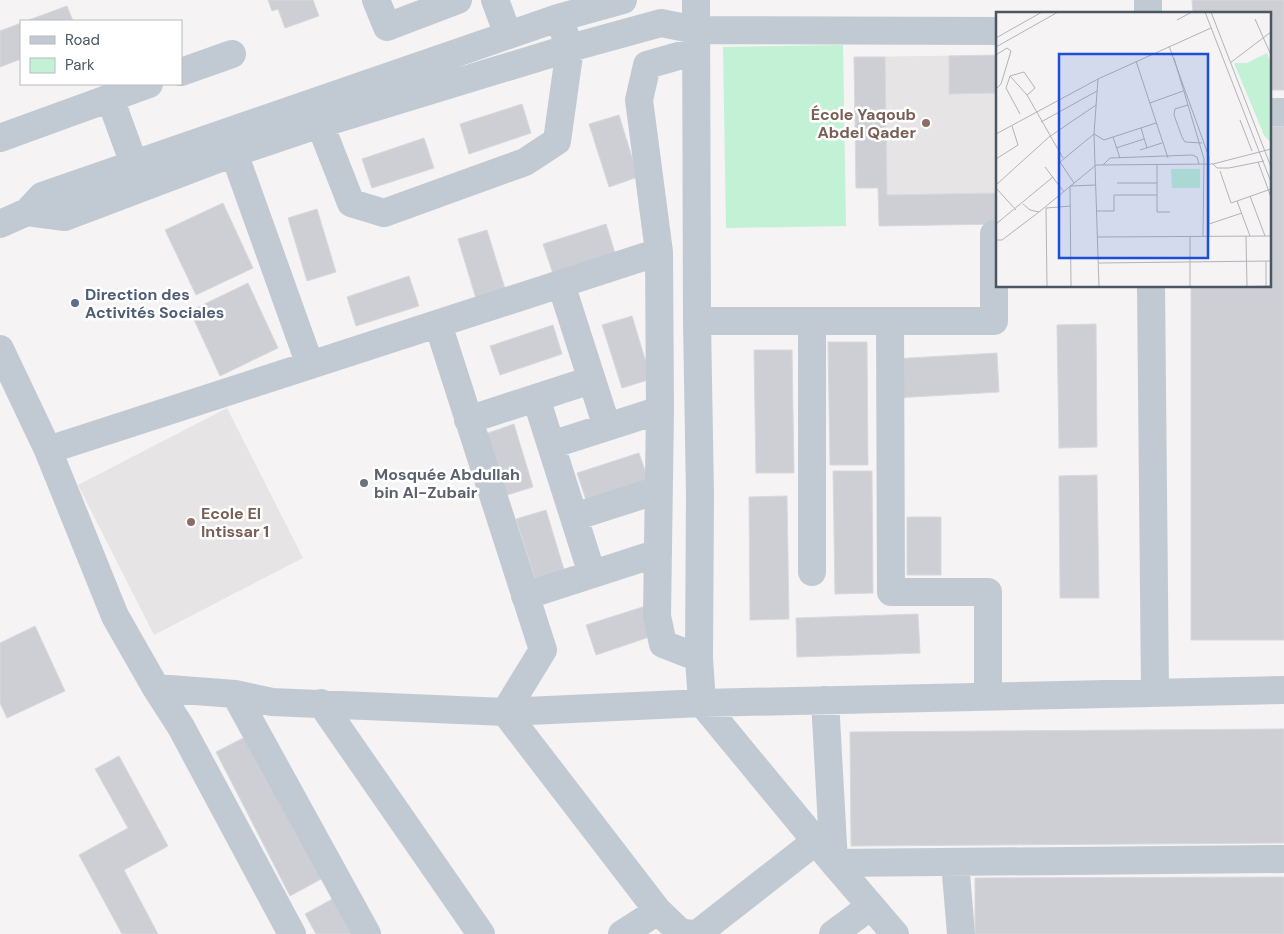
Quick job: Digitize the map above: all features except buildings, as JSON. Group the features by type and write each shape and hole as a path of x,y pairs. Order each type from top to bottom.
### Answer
{"street":[{"path":"376,0 387,27 458,0"},
{"path":"495,0 508,35"},
{"path":"0,224 27,212 42,196 558,18 622,0"},
{"path":"696,0 697,321 700,496 699,658 702,703 895,934"},
{"path":"320,124 351,203 384,213 525,162 557,141 570,48 558,18"},
{"path":"27,212 65,217 234,153 320,124 570,48 661,23 696,40"},
{"path":"699,658 664,644 657,616 660,410 659,252 639,100 647,65 696,40 996,31"},
{"path":"182,72 232,54"},
{"path":"0,138 146,85"},
{"path":"110,98 134,164"},
{"path":"234,153 310,365"},
{"path":"697,321 994,320 994,234"},
{"path":"48,450 659,252"},
{"path":"561,284 607,427"},
{"path":"1151,288 1155,693"},
{"path":"812,321 812,572"},
{"path":"890,321 891,592 988,592 988,696"},
{"path":"438,324 542,650 505,712"},
{"path":"0,349 48,450 114,616 180,727 292,934"},
{"path":"468,420 591,380"},
{"path":"536,398 592,574"},
{"path":"551,445 660,410"},
{"path":"574,517 658,490"},
{"path":"525,596 658,553"},
{"path":"156,688 235,694 272,702 505,712 702,703 1284,690"},
{"path":"235,694 367,934"},
{"path":"825,700 834,863"},
{"path":"321,703 481,934"},
{"path":"505,712 658,910 680,932 693,934"},
{"path":"697,934 816,841"},
{"path":"834,863 1284,859"},
{"path":"955,862 961,934"},
{"path":"833,934 871,906"},
{"path":"622,934 658,910"}],"shaded area":[{"name":"École Yaqoub Abdel Qader","path":"996,55 996,224 879,226 878,188 856,188 854,57"},
{"name":"Ecole El Intissar 1","path":"227,408 303,558 154,635 78,485"}],"green space":[{"path":"843,45 846,226 726,228 723,47"}],"place":[{"name":"École Yaqoub Abdel Qader","path":"926,123"},
{"name":"Direction des Activités Sociales","path":"75,303"},
{"name":"Mosquée Abdullah bin Al-Zubair","path":"364,483"},
{"name":"Ecole El Intissar 1","path":"191,522"}]}
